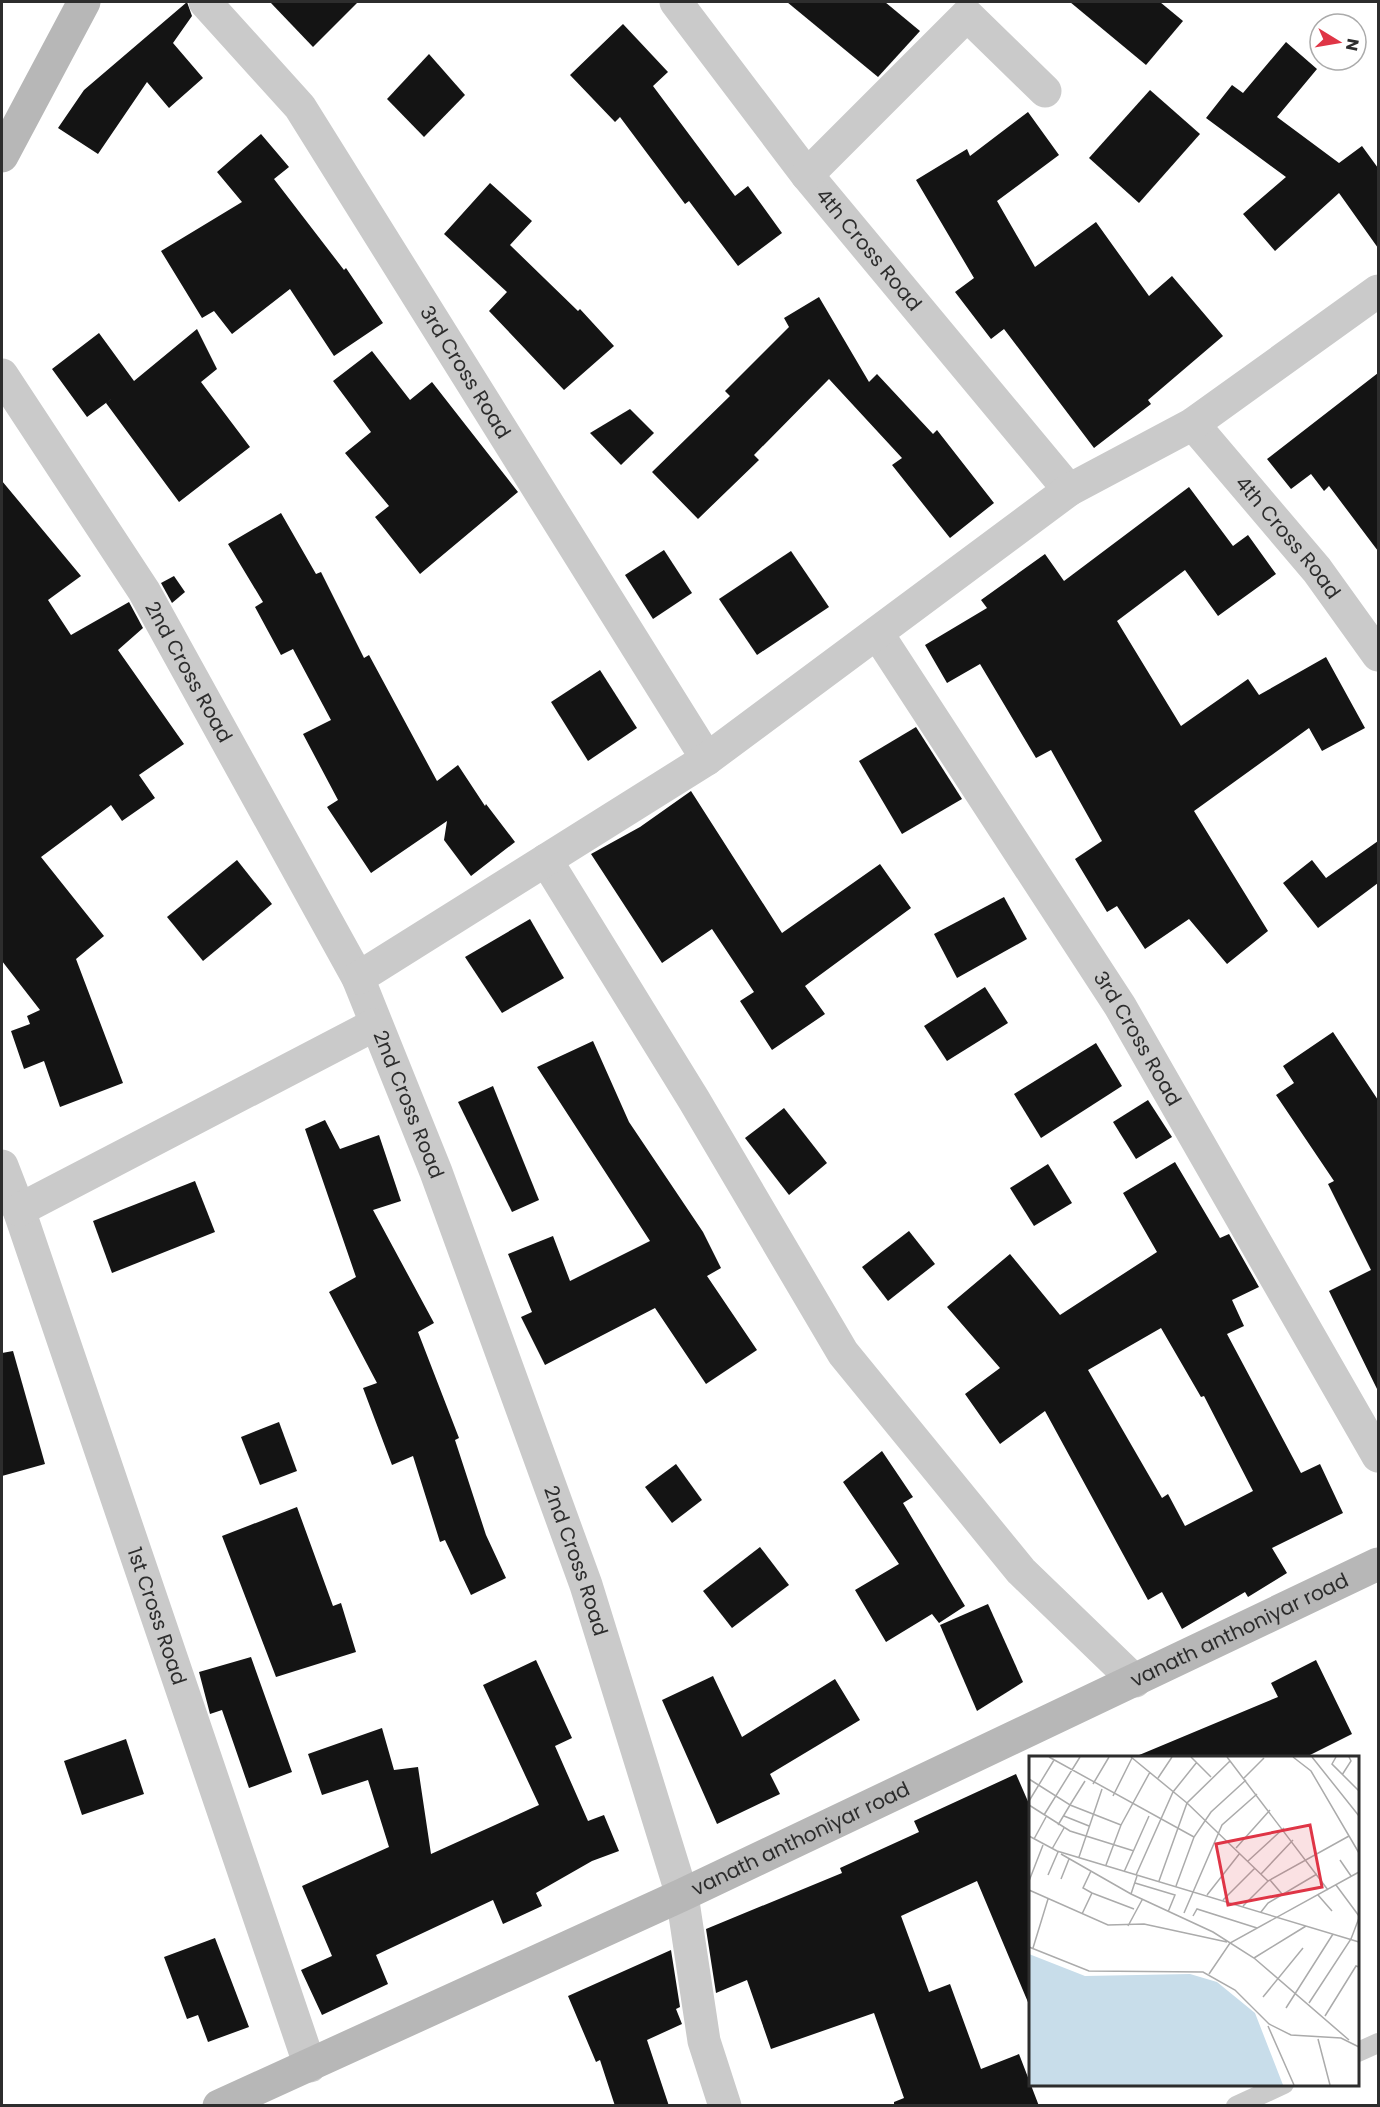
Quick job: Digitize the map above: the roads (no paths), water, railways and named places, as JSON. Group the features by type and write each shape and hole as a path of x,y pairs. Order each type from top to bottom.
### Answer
{"street":[{"path":"2,156 84,2"},
{"name":"3rd Cross Road","path":"205,2 300,106 707,759"},
{"name":"4th Cross Road","path":"676,2 807,175 1069,490"},
{"path":"807,175 967,15 1045,91"},
{"path":"357,978 707,759 1069,490 1193,424 1378,291"},
{"name":"2nd Cross Road","path":"2,375 144,591 357,978 374,1025 436,1172 586,1585 682,1895 704,2041 725,2106"},
{"name":"4th Cross Road","path":"1193,424 1317,570 1378,655"},
{"name":"3rd Cross Road","path":"877,633 1120,1005 1378,1456"},
{"path":"546,860 694,1100 843,1353 1021,1571 1135,1681"},
{"path":"19,1210 374,1025"},
{"name":"1st Cross Road","path":"2,1166 19,1210 310,2066"},
{"name":"vanath anthoniyar road","path":"219,2106 310,2066 396,2023 682,1895 1378,1564"}],"lane":[{"path":"1359,2052 1378,2043"},
{"path":"1236,2106 1282,2086"}]}
